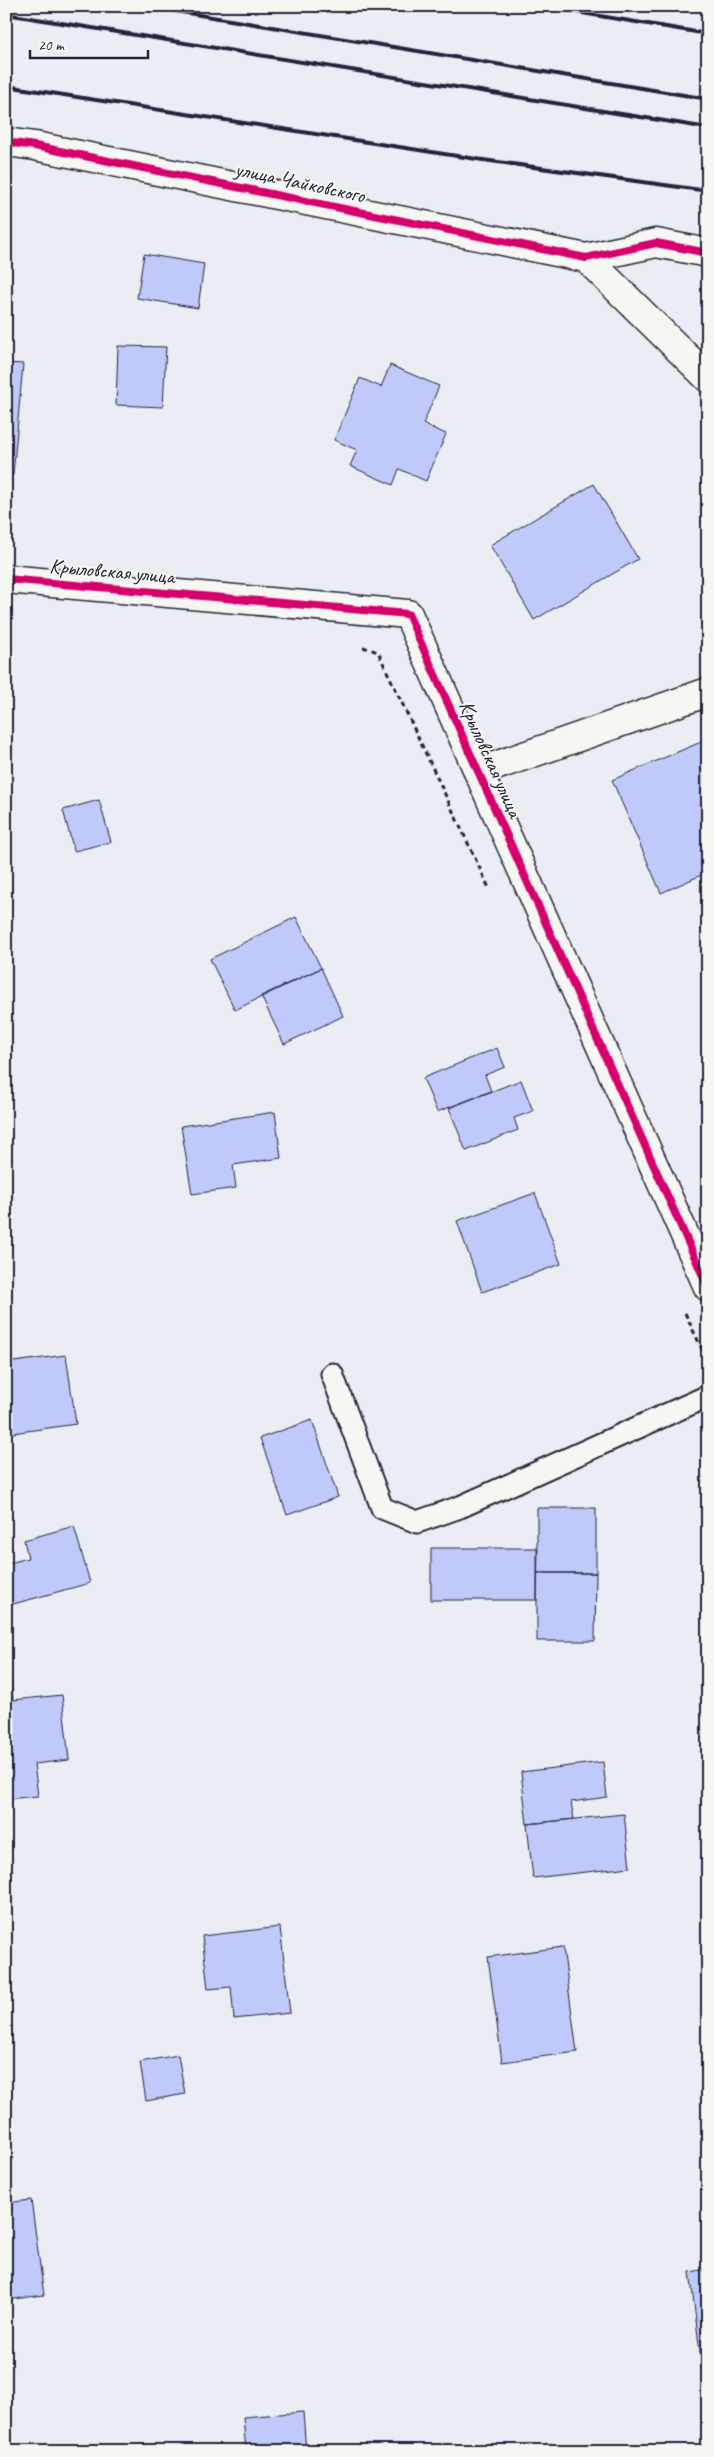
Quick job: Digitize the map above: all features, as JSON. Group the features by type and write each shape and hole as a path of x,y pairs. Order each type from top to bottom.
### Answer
{"street":[{"name":"улица Чайковского","path":"6,142 45,148 586,258"},
{"path":"586,258 656,243 708,253"},
{"path":"586,258 697,365 708,378"},
{"name":"Крыловская улица","path":"6,579 408,614 708,1286"},
{"path":"478,772 708,692"}],"lane":[{"path":"332,1374 382,1508 417,1522 460,1507 708,1396"}],"path":[{"path":"359,646 378,652 494,899"},
{"path":"683,1307 708,1362"}],"building":[{"path":"144,254 204,264 198,308 137,298"},
{"path":"118,346 166,347 163,407 116,405"},
{"path":"6,363 23,364 13,475 6,474"},
{"path":"390,365 439,386 423,424 446,434 426,481 399,469 393,485 350,466 357,450 334,440 360,378 381,387"},
{"path":"594,484 638,559 534,620 490,545"},
{"path":"708,739 708,872 661,893 612,780"},
{"path":"99,800 111,842 74,851 63,810"},
{"path":"296,917 321,968 235,1010 210,959"},
{"path":"321,968 343,1016 284,1044 261,996"},
{"path":"497,1048 505,1067 485,1075 491,1091 437,1112 423,1078"},
{"path":"521,1080 533,1111 514,1118 518,1130 466,1151 449,1108"},
{"path":"275,1112 281,1158 233,1165 236,1188 192,1194 181,1126"},
{"path":"535,1193 561,1264 482,1292 457,1221"},
{"path":"66,1355 76,1424 6,1434 6,1363"},
{"path":"312,1420 338,1497 287,1515 260,1438"},
{"path":"537,1508 596,1508 596,1573 537,1573"},
{"path":"74,1526 90,1583 6,1606 6,1564 28,1558 24,1540"},
{"path":"431,1548 538,1548 537,1600 431,1600"},
{"path":"537,1573 596,1573 595,1641 537,1641"},
{"path":"10,1670 13,1700 62,1695 69,1760 34,1764 38,1796 6,1799 6,1671"},
{"path":"603,1762 607,1797 571,1802 574,1819 527,1824 521,1772"},
{"path":"624,1814 630,1867 533,1878 527,1824"},
{"path":"280,1927 290,2013 234,2019 231,1987 208,1989 202,1936"},
{"path":"6,1941 11,1975 6,1976"},
{"path":"563,1947 577,2052 502,2062 488,1957"},
{"path":"178,2055 185,2094 146,2101 140,2062"},
{"path":"31,2200 44,2295 6,2300 6,2203"},
{"path":"708,2269 708,2393 705,2393 690,2272"},
{"path":"303,2412 306,2451 246,2451 243,2417"}],"railway":[{"path":"145,6 708,99"},
{"path":"540,6 708,34"},
{"path":"6,14 708,128"},
{"path":"6,86 483,160 708,191"}],"cycle path":[{"path":"6,142 35,146 586,258 656,243 708,253"},
{"path":"6,579 408,614 708,1287"}]}
